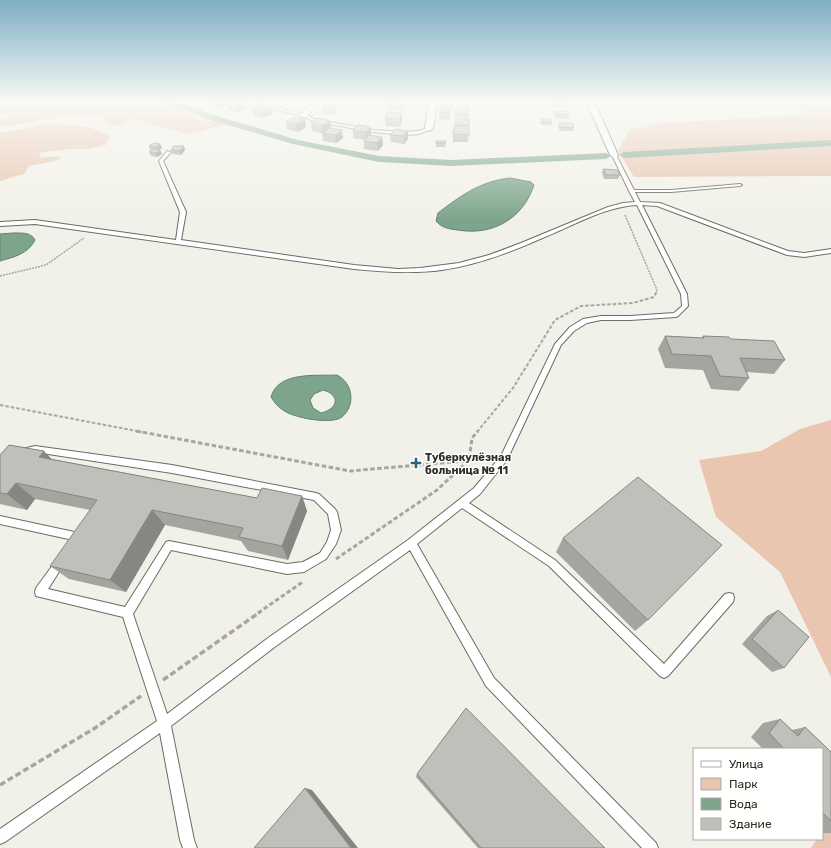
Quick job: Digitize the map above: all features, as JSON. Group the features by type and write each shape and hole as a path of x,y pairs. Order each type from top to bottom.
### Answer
{"street":[{"path":"608,141 614,155"}],"lane":[{"path":"169,152 161,161 183,212 178,242"},
{"path":"0,837 164,723 272,642 411,543 477,491 504,458 558,344 572,329 585,321 601,318 676,315 685,306 684,294 637,204 614,155"},
{"path":"631,191 671,191 740,186"},
{"path":"0,224 35,222 384,269 440,268 478,260 509,250 622,206 658,204 787,253 804,255 831,251"},
{"path":"16,452 35,449 180,470 316,497 332,512 336,530 331,544 323,556 304,567 288,569 169,545 127,613"},
{"path":"462,503 552,563 664,672 729,598"},
{"path":"0,520 79,537 40,592 127,613"},
{"path":"411,543 490,682 651,848"},
{"path":"127,613 164,723 187,840 190,848"}],"path":[{"path":"335,560 437,490 469,460 472,438 513,388 555,320 581,306 594,304 633,303 654,297 656,290 622,206"},
{"path":"0,276 46,265 94,230"},
{"path":"0,405 350,471 504,458"},
{"path":"0,785 95,728 309,577"}],"green space":[{"path":"0,141 108,141 106,145 88,149 69,149 39,153 41,158 60,156 59,160 29,166 24,174 0,181"},
{"path":"624,141 831,141 831,176 634,177 618,151"},
{"path":"831,420 831,677 780,572 716,517 699,460 761,451 800,429"},
{"path":"831,817 831,848 811,848 816,840 823,840 823,829"}],"water":[{"path":"510,178 531,182 534,185 529,197 522,207 514,216 505,222 483,230 471,231 446,228 436,221 438,213 471,190 490,182"},
{"path":"0,234 28,234 35,240 25,252 0,261"},
{"path":"337,375 346,383 351,394 351,401 346,412 342,417 337,419 312,420 295,416 281,409 271,397 275,389 281,383 290,379 309,376","holes":["323,390 329,392 335,398 334,405 327,411 321,413 313,408 310,400 314,394"]}],"building":[{"path":"364,141 379,141 377,143"},
{"path":"436,141 446,141 445,143 436,143"},
{"path":"154,143 160,144 156,147 149,146"},
{"path":"174,146 184,146 180,151 171,150"},
{"path":"154,149 160,150 156,153 149,152"},
{"path":"603,169 617,170 620,175 606,175"},
{"path":"665,336 704,338 703,336 729,337 731,339 774,341 785,360 740,358 749,378 720,376 711,356 672,354"},
{"path":"9,445 44,451 39,457 257,498 262,488 302,496 282,546 239,537 243,528 152,510 110,580 50,566 97,500 16,483 7,494 0,493 0,455"},
{"path":"638,477 722,545 648,620 563,538"},
{"path":"778,610 809,637 784,668 752,639"},
{"path":"466,708 605,848 481,848 417,774"},
{"path":"780,719 798,736 805,727 831,752 831,821 823,813 823,748 783,748 769,733"},
{"path":"305,788 351,848 254,848"}],"waterway":[{"path":"291,141 379,159 452,163 606,156"},
{"path":"624,155 831,143"}],"place":[{"name":"Туберкулёзная больница № 11","path":"416,463"}]}
